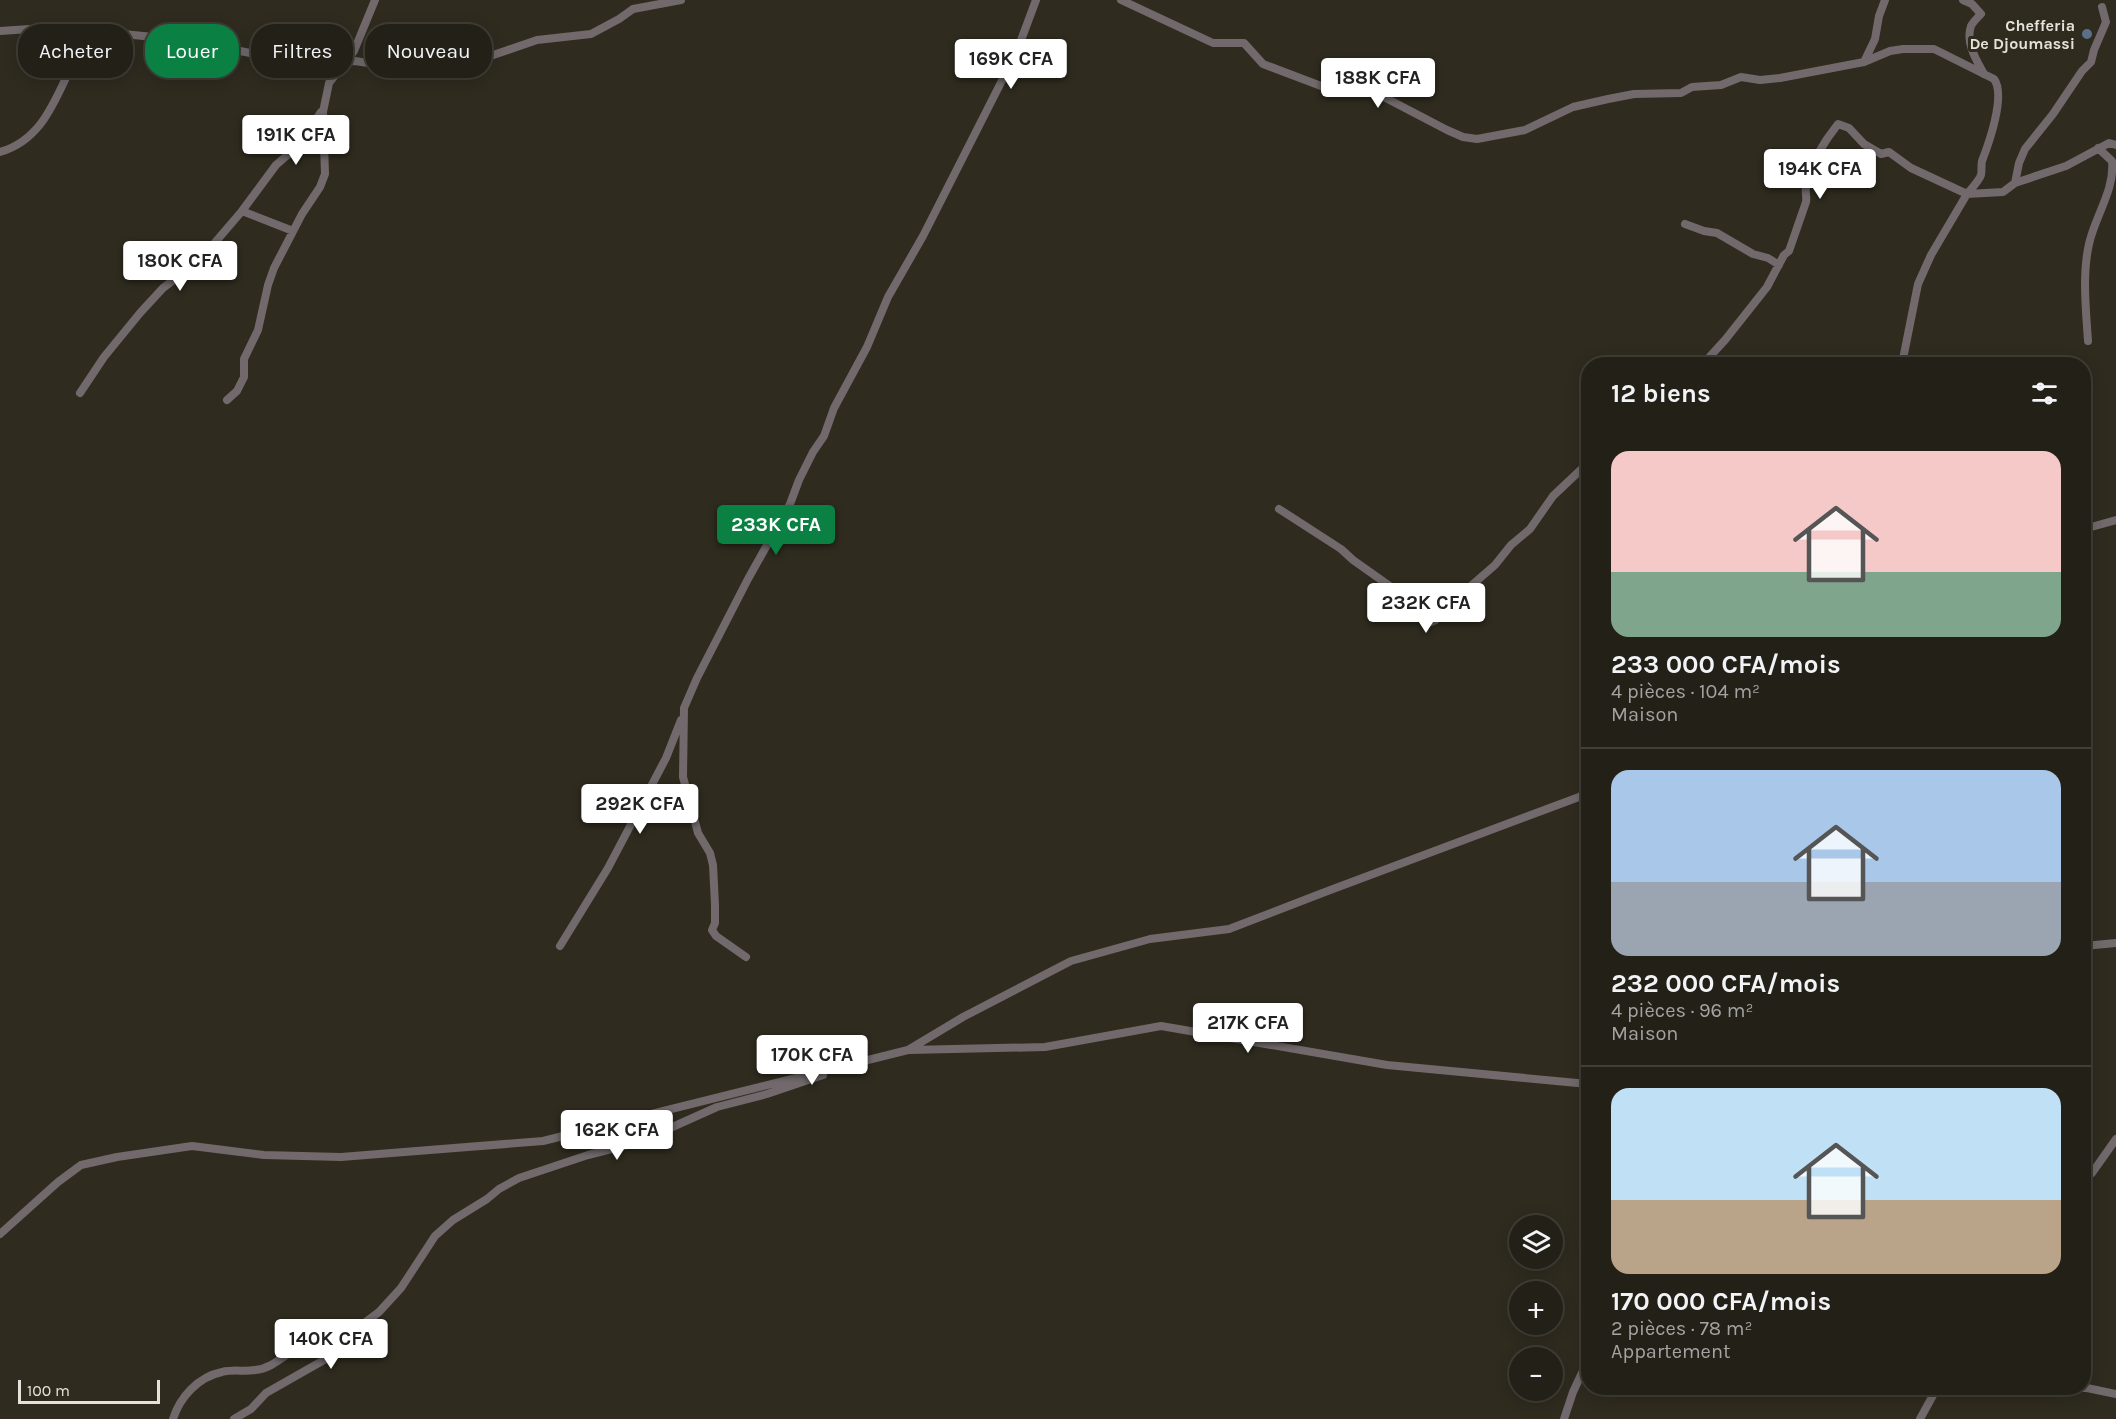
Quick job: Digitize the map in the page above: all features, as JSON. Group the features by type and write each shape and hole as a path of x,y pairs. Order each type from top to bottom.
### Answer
{"street":[{"path":"353,52 375,0"},
{"path":"353,61 425,70 452,68 504,53 537,40 591,34 633,9 681,0"},
{"path":"560,946 603,878 654,782 675,736 697,678 790,504 804,470 824,436 834,408 867,347 888,297 923,236 1017,51 1036,0"},
{"path":"1121,0 1213,43 1244,43 1263,64 1299,79 1329,89 1365,90 1380,95 1447,130 1463,137 1477,139 1525,130 1573,107 1608,99 1634,94 1681,93 1692,87 1721,85 1741,77 1760,80 1780,78 1864,62 1890,51 1934,49 1994,79 1998,85 1998,105 1982,162 1981,176 1967,194 1918,284 1903,357"},
{"path":"1864,62 1875,39 1879,16 1886,0"},
{"path":"1963,0 1972,4 1981,14 1971,25 1970,38 1975,57 1984,74"},
{"path":"2015,183 2019,163 2025,149 2091,62 2106,22 2102,7"},
{"path":"0,31 18,30"},
{"path":"133,36 184,40 251,53"},
{"path":"0,152 18,146 29,138 58,97 67,78"},
{"path":"227,400 237,391 244,377 244,359 258,330 274,268 325,174 323,112 332,78"},
{"path":"80,393 104,357 140,312 164,288 200,260 242,211 276,165 298,146 317,120 325,103"},
{"path":"1709,357 1767,287 1789,251 1808,196 1805,189 1808,176 1826,139 1838,124 1849,128 1864,144 1881,154 1889,152 1911,168 1967,194 2003,192 2015,183 2066,166 2109,143 2116,145"},
{"path":"2088,341 2086,257 2113,173 2112,161 2098,148"},
{"path":"242,211 293,231"},
{"path":"1684,224 1717,233 1753,254 1768,258 1779,265"},
{"path":"1279,509 1341,549 1394,589 1431,622 1436,620 1464,591 1495,565 1511,545 1530,529 1553,496 1581,470"},
{"path":"2091,527 2116,520"},
{"path":"684,708 683,777 699,833 713,865 715,923 712,930 716,936 746,957"},
{"path":"908,1050 963,1017 1071,961 1150,939 1229,929 1581,796"},
{"path":"2091,945 2116,943"},
{"path":"0,1234 58,1182 81,1165 117,1157 192,1146 264,1155 340,1157 543,1141 908,1050 1045,1047 1161,1026 1387,1065 1581,1082"},
{"path":"234,1419 251,1409 266,1393 292,1376 324,1360 379,1312 401,1288 435,1236 453,1220 499,1189 519,1178 588,1155 639,1142 717,1107 767,1094 849,1064"},
{"path":"2091,1174 2116,1138"},
{"path":"173,1419 183,1397 206,1379 223,1372 264,1368 288,1354"},
{"path":"1564,1419 1581,1375"},
{"path":"2091,1389 2116,1394"},
{"path":"1920,1419 1933,1395"}],"place":[{"name":"Chefferia De Djoumassi","path":"2087,34"}]}
